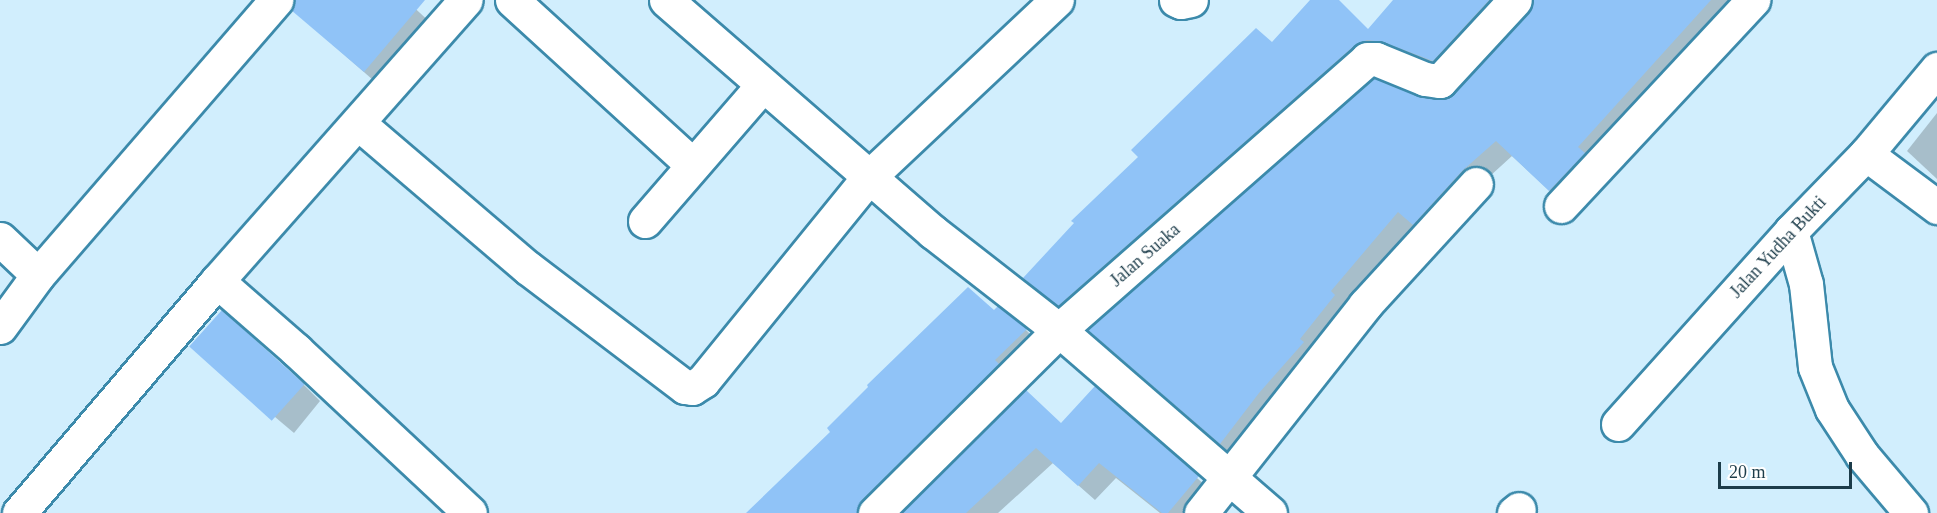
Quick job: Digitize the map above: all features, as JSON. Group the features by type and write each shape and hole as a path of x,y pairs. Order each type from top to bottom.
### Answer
{"street":[{"path":"0,327 39,275 276,0"},
{"path":"19,513 217,281 466,0"},
{"path":"512,0 693,165"},
{"path":"666,0 933,232 1059,330 1270,513"},
{"path":"358,123 528,268 685,387 692,388 703,381 869,177 1057,0"},
{"path":"1176,0 1181,2 1191,0"},
{"name":"Jalan Suaka","path":"875,513 1059,330 1367,59 1376,58 1425,78 1440,81 1515,0"},
{"path":"1561,206 1753,0"},
{"name":"Jalan Yudha Bukti","path":"1618,424 1791,231 1866,154 1937,69"},
{"path":"645,221 763,85"},
{"path":"1866,154 1937,207"},
{"path":"1201,513 1227,477 1365,305 1476,184"},
{"path":"1791,231 1806,284 1815,367 1832,409 1862,456 1911,513"},
{"path":"0,239 39,275"},
{"path":"217,281 296,350 470,513"}],"building":[{"path":"294,0 425,0 364,72 291,10"},
{"path":"1310,0 1339,0 1368,29 1393,0 1489,0 1433,61 1383,42 1367,40 1355,45 1058,306 1023,278 1074,223 1071,221 1138,157 1131,150 1256,28 1272,42"},
{"path":"1533,0 1711,0 1578,147 1585,153 1549,191 1496,141 1462,171 1413,225 1398,212 1331,291 1335,295 1300,339 1304,342 1259,393 1220,444 1088,330 1374,78 1418,96 1447,98 1529,13"},
{"path":"968,287 994,310 998,306 1027,329 995,360 999,364 862,500 857,513 746,513 830,432 827,428 868,387 867,385"},
{"path":"222,310 304,384 272,421 189,346"},
{"path":"1095,386 1199,476 1168,513 1162,513 1099,463 1078,486 1036,448 966,513 902,513 1026,390 1061,423"}]}
